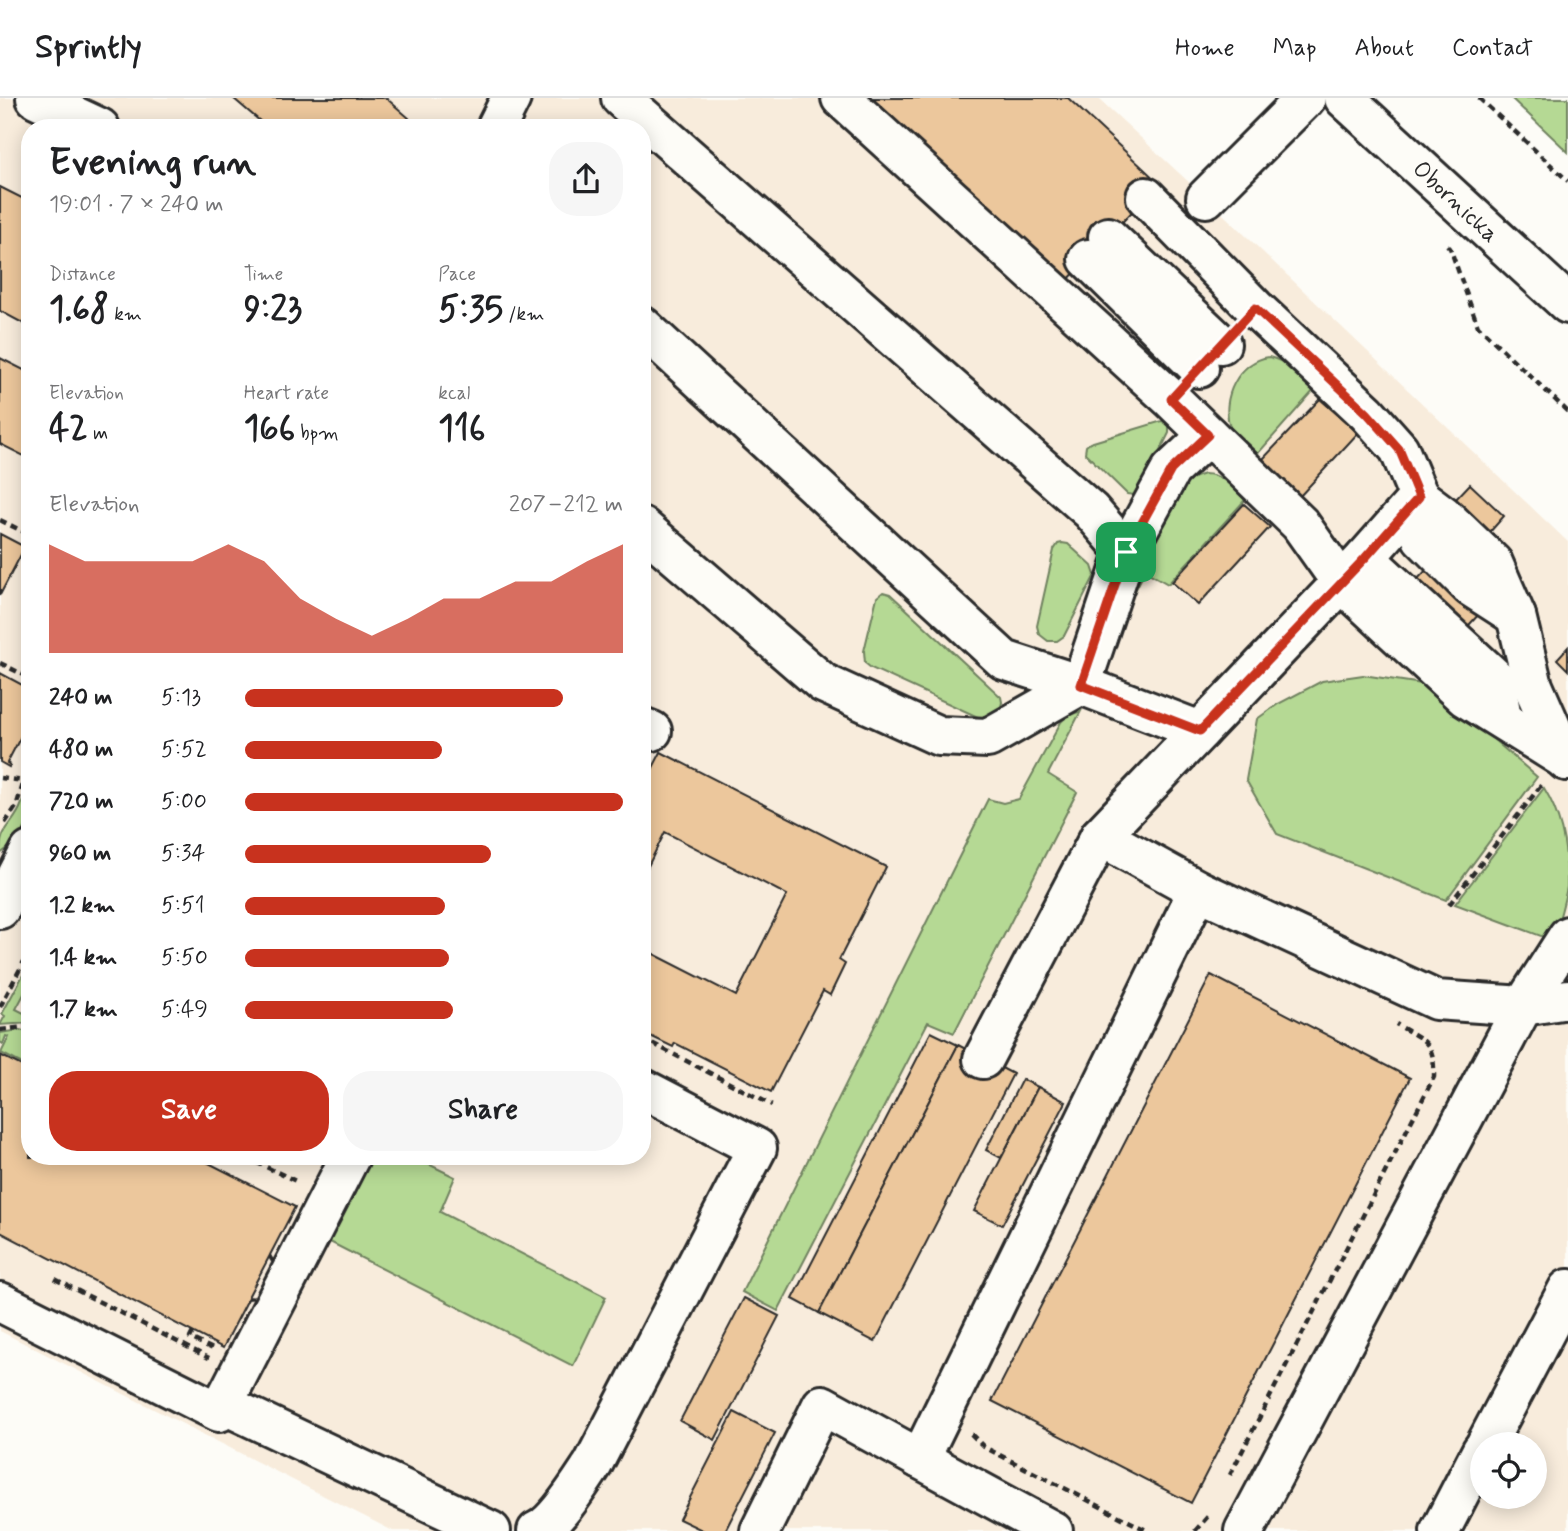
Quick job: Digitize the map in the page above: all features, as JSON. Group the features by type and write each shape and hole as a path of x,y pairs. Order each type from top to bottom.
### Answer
{"main road":[{"path":"36,98 81,119"},
{"path":"500,119 511,98"},
{"path":"621,98 645,119"},
{"path":"841,98 1171,399 1300,524 1353,570 1465,697 1502,719 1567,765"},
{"path":"1206,198 1306,98"},
{"name":"Obornicka","path":"1344,98 1568,304"},
{"path":"651,124 1091,512 1126,552"},
{"path":"1229,336 1118,227 1229,336 1367,413 1399,449 1419,497 1443,515 1493,564 1516,616 1533,686 1567,765"},
{"path":"651,334 1004,660 1081,685 1200,731"},
{"path":"1171,399 1229,336"},
{"path":"651,535 823,683 939,736 988,738 1081,685 1126,552 1171,470 1208,435"},
{"path":"983,1059 1100,836 1419,497"},
{"path":"1100,836 1198,890 1436,1000 1524,1006 1568,999"},
{"path":"3,896 16,839"},
{"path":"920,1459 1198,890"},
{"path":"1244,1531 1524,1006 1568,936"},
{"path":"537,1531 544,1528 563,1506 593,1464 757,1148 651,1093"},
{"path":"0,1302 219,1412 346,1165"},
{"path":"1492,1432 1568,1289"},
{"path":"223,1404 491,1531"},
{"path":"760,1531 822,1405 1052,1531"},
{"path":"1440,1531 1470,1473"}],"path":[{"path":"1479,98 1568,181"},
{"path":"1440,239 1450,248 1478,326 1568,412"},
{"path":"0,520 21,530"},
{"path":"0,663 21,674"},
{"path":"1449,905 1541,785 1567,765"},
{"path":"0,778 21,780"},
{"path":"16,839 16,807 21,790"},
{"path":"0,1007 21,967"},
{"path":"1227,1480 1434,1077 1434,1061 1426,1041 1393,1022"},
{"path":"0,1030 21,1027"},
{"path":"651,1043 772,1105"},
{"path":"263,1165 302,1184"},
{"path":"55,1279 210,1359"},
{"path":"193,1332 190,1338 197,1342"},
{"path":"967,1424 970,1433 984,1447 1147,1531"},
{"path":"1195,1531 1209,1516 1215,1504"}],"shaded area":[{"path":"0,98 1098,98 1568,542 1568,1531 393,1531 0,1331"}],"green space":[{"path":"1511,98 1568,98 1568,152"},
{"path":"1269,357 1288,366 1315,389 1254,458 1232,431 1228,404 1234,383 1241,373 1258,360"},
{"path":"1162,421 1169,425 1169,433 1140,491 1134,495 1127,494 1085,453 1086,446 1090,443"},
{"path":"1204,474 1222,479 1245,500 1168,584 1145,571 1108,644 1110,626 1180,490 1190,480"},
{"path":"1062,543 1068,544 1092,566 1095,575 1064,636 1057,641 1048,641 1039,634 1037,626 1054,550"},
{"path":"883,592 890,594 1001,697 1000,712 988,720 980,718 865,663 864,651 877,597"},
{"path":"1363,675 1422,684 1463,713 1537,777 1446,900 1277,834 1246,780 1257,719 1278,704 1322,681"},
{"path":"1081,711 1048,774 1077,792 954,1033 928,1022 778,1311 742,1292 988,799 1003,803 1019,799 1061,722 1067,716"},
{"path":"1544,788 1559,823 1567,874 1567,887 1555,935 1549,939 1455,904"},
{"path":"21,805 21,834 0,854 3,835"},
{"path":"21,979 21,1000 16,1009 21,1012 21,1024 0,1025 5,1016 2,1014"},
{"path":"21,1030 21,1063 1,1053 9,1037 6,1036 3,1044 0,1042 0,1033"},
{"path":"365,1165 430,1165 455,1177 440,1212 606,1297 573,1366 326,1240"}],"building":[{"path":"233,98 386,98 409,118 408,119 258,119"},
{"path":"866,98 1068,98 1159,183 1065,283"},
{"path":"0,187 21,198 21,322 0,311"},
{"path":"0,358 21,368 21,454 0,444"},
{"path":"1320,399 1358,433 1300,496 1262,460"},
{"path":"1470,484 1504,516 1489,533 1454,501"},
{"path":"1244,504 1270,527 1198,605 1172,582"},
{"path":"0,534 21,545 21,555 0,595"},
{"path":"1431,565 1481,612 1433,664 1382,617"},
{"path":"1568,647 1568,670 1557,659"},
{"path":"0,673 21,684 21,736 7,763 9,767 0,762"},
{"path":"661,752 886,867 839,960 845,964 830,995 823,991 771,1092 675,1043 673,1047 651,1036 651,953 736,996 787,895 665,832 651,860 651,771"},
{"path":"1211,975 1410,1078 1191,1503 992,1401"},
{"path":"931,1032 958,1045 819,1313 793,1299"},
{"path":"958,1045 1013,1074 875,1342 819,1313"},
{"path":"0,1055 21,1066 21,1165 213,1165 295,1207 270,1255 276,1266 269,1257 248,1297 258,1298 248,1299 223,1348 0,1232"},
{"path":"1022,1079 1038,1087 1001,1158 986,1150"},
{"path":"1038,1087 1066,1102 1002,1225 974,1211"},
{"path":"744,1298 779,1316 715,1440 680,1421"},
{"path":"734,1412 775,1433 725,1531 704,1531 679,1519"}],"route":[{"path":"1255,308 1367,413 1399,449 1419,497 1365,558 1200,731 1081,685 1126,552 1171,470 1208,435 1171,399 1255,308"}]}
